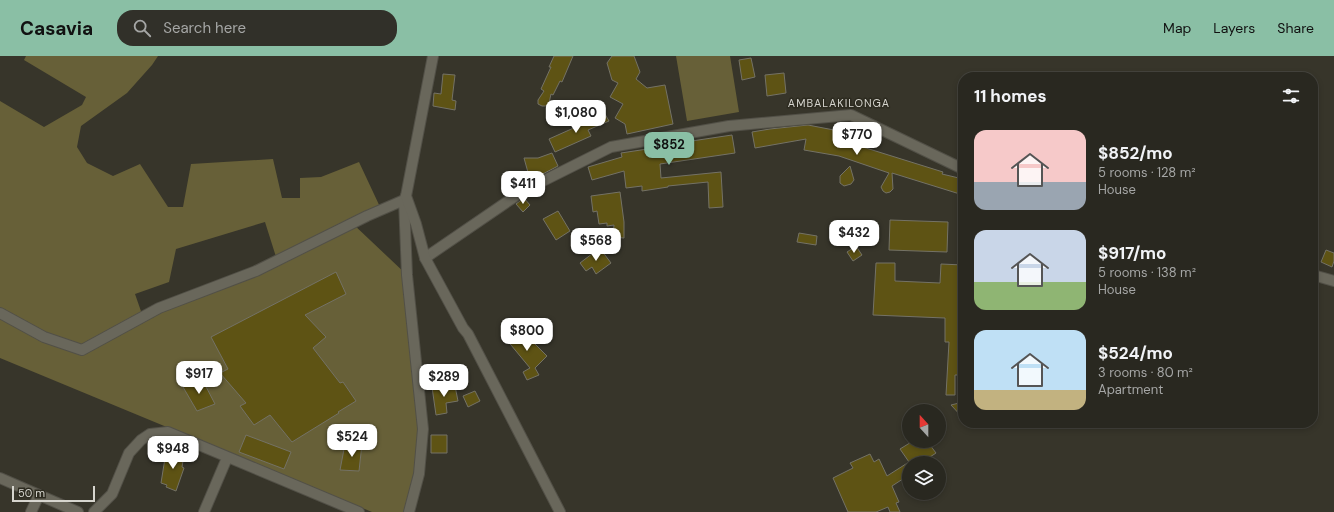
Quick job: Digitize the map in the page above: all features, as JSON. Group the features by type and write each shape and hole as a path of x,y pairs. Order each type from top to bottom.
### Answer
{"street":[{"path":"409,512 419,474 423,429 407,274 405,198 433,56"},
{"path":"425,258 522,191 611,148 730,126 851,115 958,168"},
{"path":"405,198 416,224 425,258 462,328 468,334 560,512"},
{"path":"0,312 44,337 82,350 159,308 256,271 405,198"},
{"path":"1318,276 1334,281"},
{"path":"94,512 112,494 129,453 141,440 150,434 168,432 227,458 360,512"},
{"path":"204,512 227,458"},
{"path":"0,478 78,512"},
{"path":"31,512 39,494"}],"shaded area":[{"path":"26,56 158,56 127,93 81,126 77,147 87,163 113,176 140,164 168,207 183,207 191,164 273,159 282,198 300,198 300,178 321,177 359,162 381,209 352,223 407,275 423,429 409,512 372,512 0,358 0,101 44,127 82,105 86,97 24,60","holes":["265,222 277,260 143,317 135,294 169,282 176,249"]},
{"path":"676,56 730,56 739,112 687,121"}],"building":[{"path":"554,56 573,56 562,82 560,81 553,95 551,94 549,103 546,106 542,106 538,104 538,100 544,91 541,89 551,67 549,67"},
{"path":"612,56 634,56 640,72 636,79 647,88 665,85 673,124 627,134 625,124 615,118 623,104 610,97 618,83 612,80 607,63"},
{"path":"751,58 755,77 742,80 739,60"},
{"path":"784,73 786,93 767,96 765,75"},
{"path":"443,74 455,75 452,100 456,101 455,110 433,106 434,93 441,94"},
{"path":"605,114 609,121 588,130 591,136 555,152 549,139"},
{"path":"808,125 839,131 837,139 943,172 942,174 958,178 958,193 892,173 893,189 886,193 881,187 889,173 839,156 804,150 806,139 755,148 752,132"},
{"path":"732,135 735,153 660,164 661,178 721,172 723,207 709,208 708,182 668,186 642,191 642,186 626,188 624,171 592,180 588,167 622,157 621,153 674,145 674,142 685,140 685,142"},
{"path":"552,153 558,166 537,177 529,176 524,158 538,158"},
{"path":"850,166 854,180 851,184 844,186 840,183 840,176"},
{"path":"620,192 624,222 624,238 613,237 614,225 607,226 607,223 599,224 597,211 593,212 591,196"},
{"path":"524,198 530,205 523,212 516,204"},
{"path":"558,211 570,231 556,240 543,219"},
{"path":"890,220 948,222 947,252 889,250"},
{"path":"799,233 817,236 816,245 797,242"},
{"path":"856,246 862,255 853,261 847,252"},
{"path":"597,250 600,253 602,251 611,263 596,274 592,267 586,271 580,263"},
{"path":"1326,250 1334,253 1332,267 1321,262"},
{"path":"876,263 895,263 895,281 940,283 941,264 958,265 958,375 955,375 955,395 946,395 949,342 945,342 945,318 873,315"},
{"path":"336,272 346,294 305,315 326,337 313,348 340,383 343,382 356,401 292,442 270,415 254,425 240,406 246,403 220,373 228,369 211,337"},
{"path":"520,329 547,356 535,368 539,375 527,380 523,372 530,368 506,339 512,333 513,335"},
{"path":"202,379 215,404 197,411 183,387"},
{"path":"451,384 452,387 455,386 458,401 446,403 447,413 436,415 432,387"},
{"path":"475,391 480,401 468,407 463,396"},
{"path":"958,403 958,413 951,405"},
{"path":"246,435 291,452 284,469 239,452"},
{"path":"431,435 447,435 447,453 431,453"},
{"path":"345,444 362,444 359,471 340,470"},
{"path":"932,448 936,453 932,456 905,456 900,449"},
{"path":"166,452 184,455 182,467 184,468 176,491 161,483"},
{"path":"870,454 874,462 879,459 887,476 902,466 902,480 892,486 899,502 896,503 900,512 890,512 888,507 876,512 848,512 833,478 853,468 850,463"}],"district":[{"name":"AMBALAKILONGA","path":"839,103"}]}
